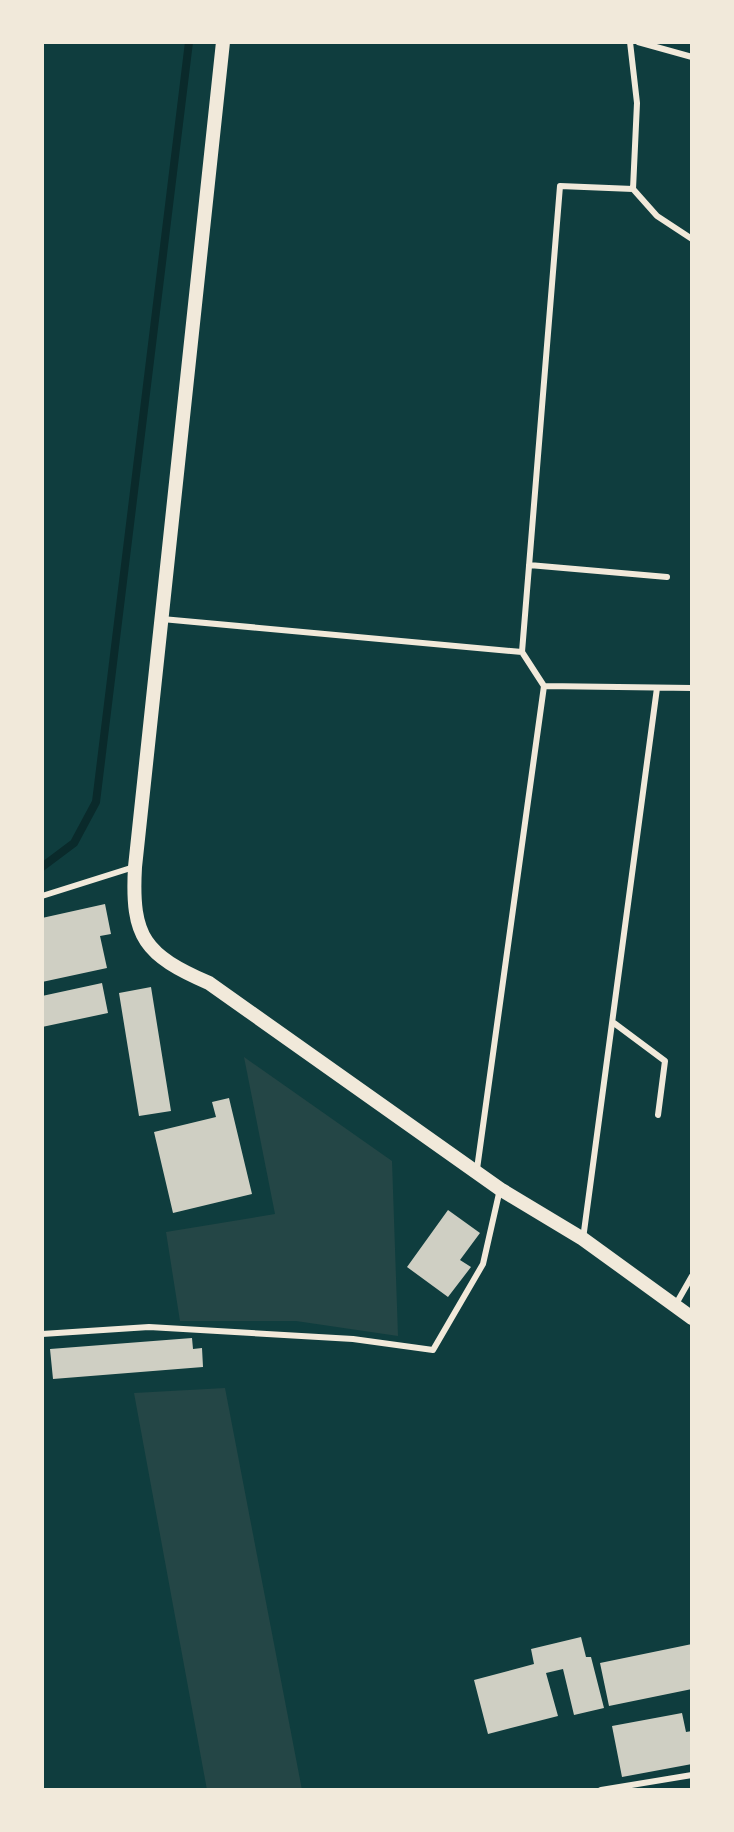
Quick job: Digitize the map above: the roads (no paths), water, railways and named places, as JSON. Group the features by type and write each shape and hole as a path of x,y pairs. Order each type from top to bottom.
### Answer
{"street":[{"path":"223,42 135,867 133,905 146,943 170,966 209,983 500,1189 583,1239 692,1318"}],"lane":[{"path":"630,42 637,103 633,189 657,216 692,239"},
{"path":"638,42 692,57"},
{"path":"476,1172 544,686 522,652 560,186 633,189"},
{"path":"529,565 667,577"},
{"path":"162,619 522,652"},
{"path":"544,686 692,688"},
{"path":"583,1239 657,688"},
{"path":"42,896 135,867"},
{"path":"614,1023 665,1061 658,1115"},
{"path":"42,1334 149,1327 353,1339 433,1350 483,1264 500,1189"},
{"path":"675,1306 692,1276"},
{"path":"601,1790 692,1775"}],"waterway":[{"path":"42,867 74,843 96,802 189,42"}]}
